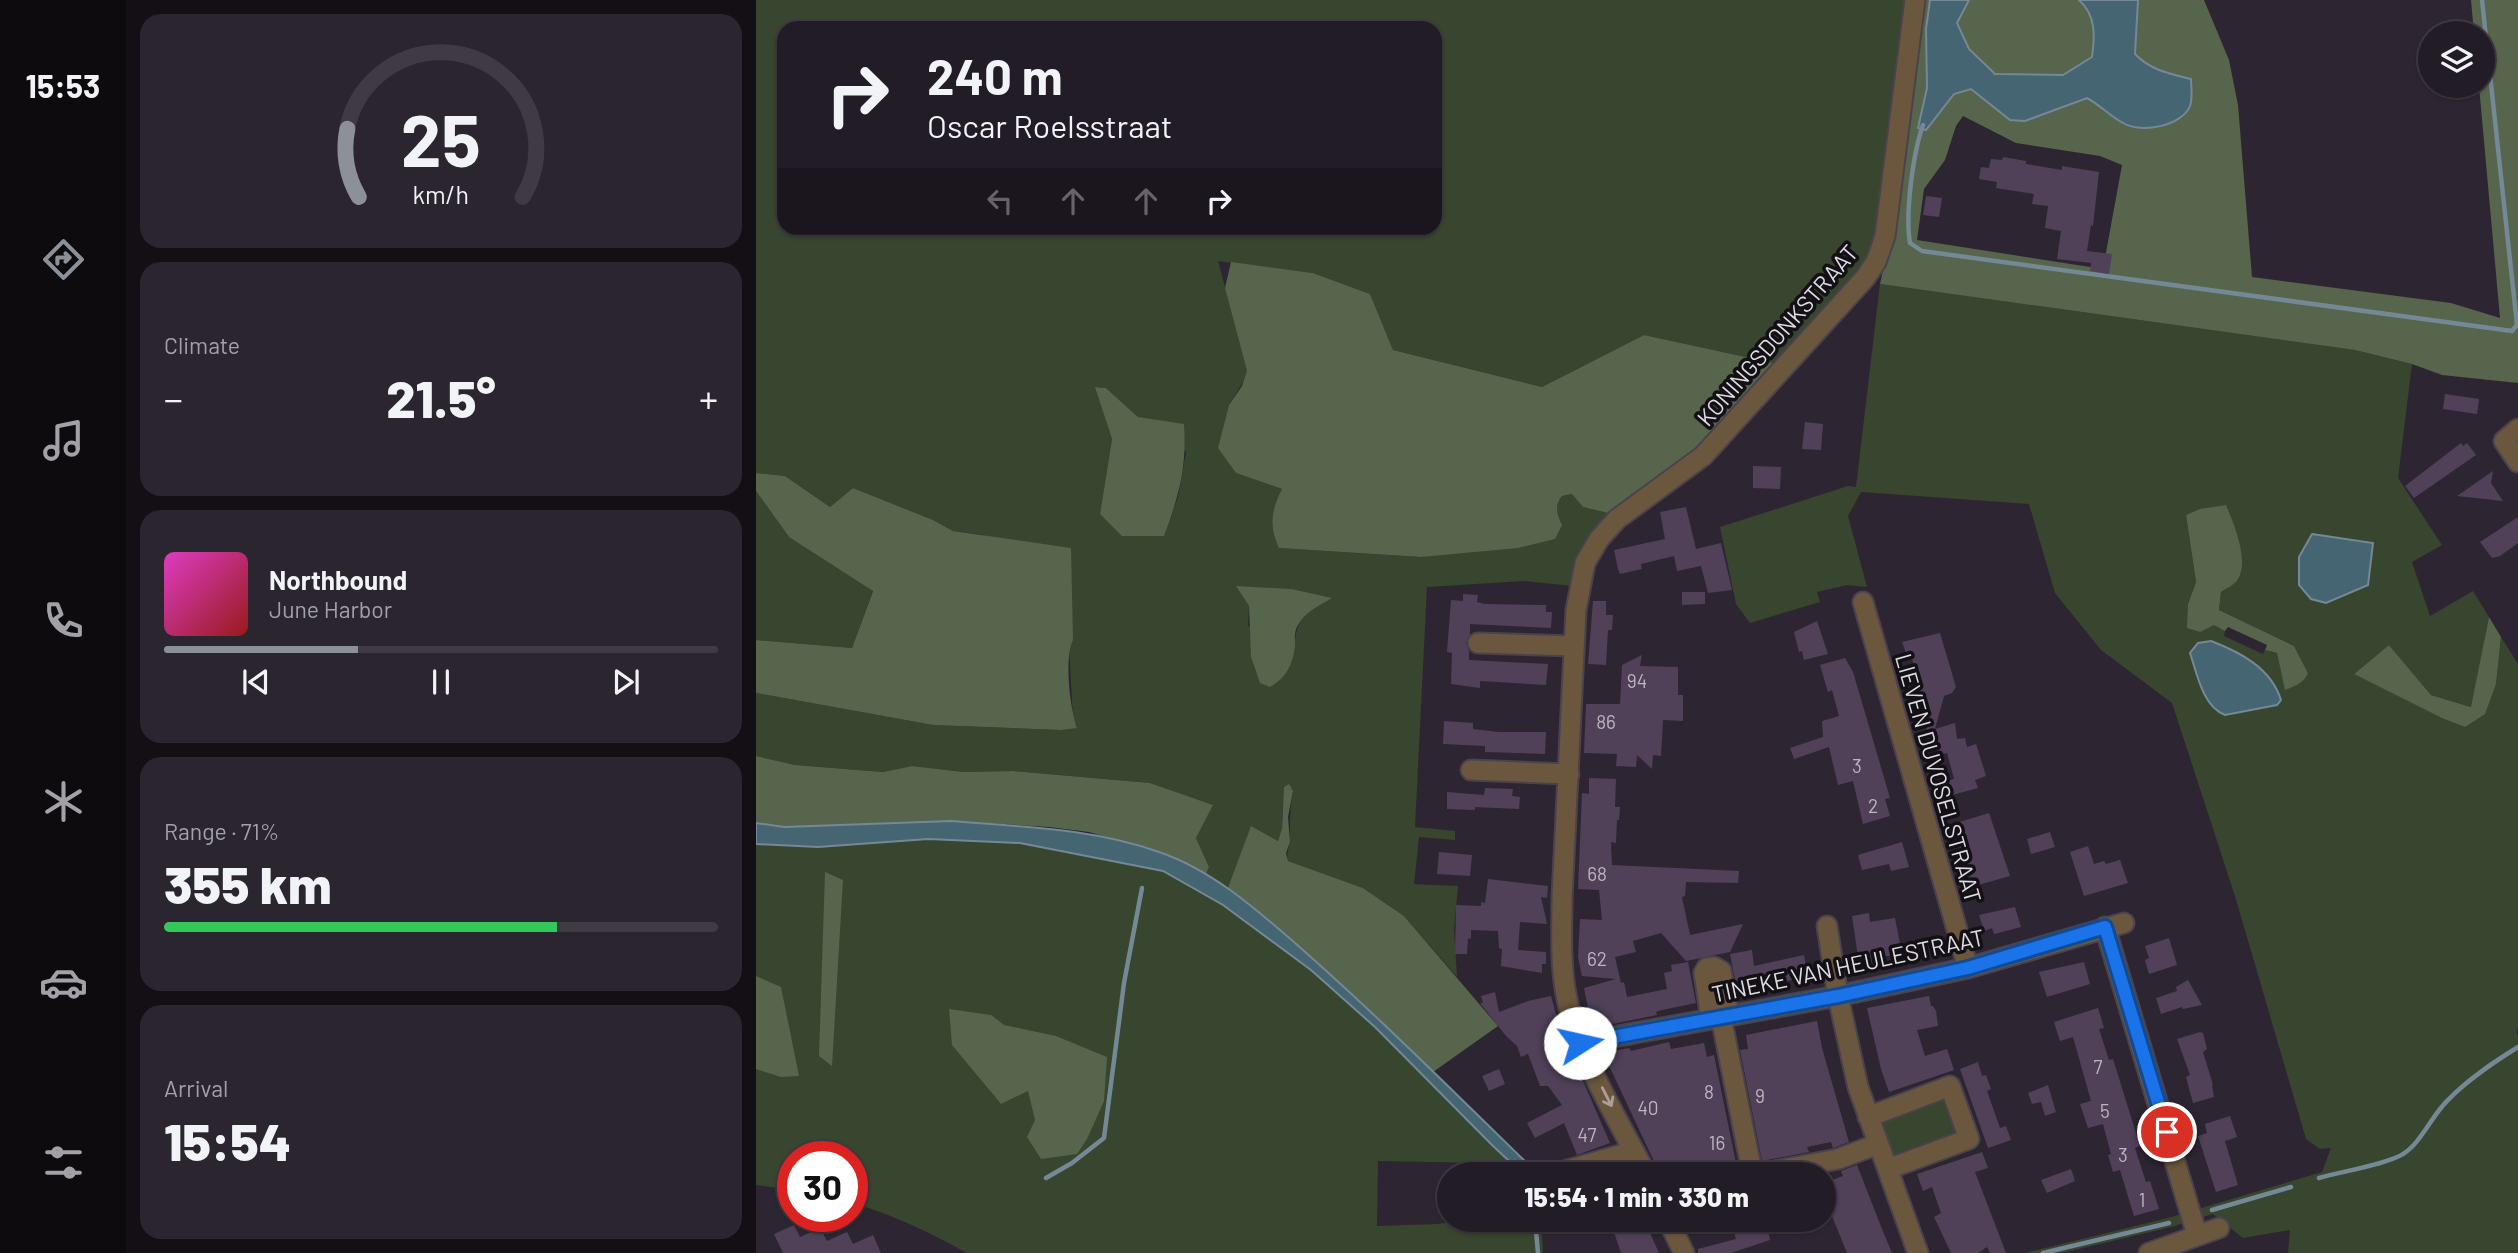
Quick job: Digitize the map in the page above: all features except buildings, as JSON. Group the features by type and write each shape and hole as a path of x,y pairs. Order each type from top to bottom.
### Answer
{"street":[{"name":"KONINGSDONKSTRAAT","path":"1639,1162 1580,1043 1566,995 1562,898 1576,610 1582,575 1599,539 1617,519 1703,456 1876,262 1885,236 1916,0"},
{"path":"2511,435 2518,462"},
{"name":"LIEVEN DUVOSELSTRAAT","path":"1863,602 1968,968"},
{"path":"1478,643 1574,646"},
{"path":"1471,771 1569,774"},
{"name":"TINEKE VAN HEULESTRAAT","path":"1580,1043 1838,996 1968,968 2115,925 2197,1235"},
{"path":"1827,926 1838,996 1858,1087 1918,1253"},
{"path":"1720,1017 1752,1172 1759,1174 1838,1159 1878,1144"},
{"path":"1868,1117 1950,1086 1969,1139 1888,1170"},
{"path":"1598,1162 1634,1152"},
{"path":"2149,1253 2219,1228"},
{"path":"1674,1232 1684,1253"}],"green space":[{"path":"756,0 1908,0 1876,248 1867,267 1778,364 1644,335 1542,387 1393,350 1370,294 1313,273 1218,261 1248,374 1229,405 1236,473 1282,489 1279,548 1421,557 1562,525 1558,503 1562,496 1572,494 1613,514 1573,586 1523,581 1427,587 1415,827 1455,831 1455,840 1419,837 1414,884 1458,886 1454,929 1457,977 1404,916 1363,888 1288,861 1293,791 1283,803 1282,828 1278,841 1251,827 1227,890 1206,874 1209,867 1196,838 1212,805 1150,783 1013,771 964,772 912,766 883,772 795,765 756,756 756,693 933,725 1061,730 1077,727 1073,718 1069,648 984,535 953,531 933,520 853,488 830,507 785,476 756,473","holes":["1096,387 1106,388 1138,417 1186,452 1178,497 1164,536 1100,514 1112,439","1237,587 1292,589 1331,598 1304,617 1297,629 1294,649 1248,626 1249,606"]},
{"path":"1923,0 1930,0 1926,29 1927,88 1918,128 1926,130 1954,94 1971,89 2010,120 2025,121 2087,98 2105,108 2125,125 2191,79 2154,68 2135,54 2138,0 2204,0 2229,60 2238,105 2252,277 2451,303 2500,318 2480,98 2495,98 2495,21 2473,21 2471,0 2518,0 2518,383 2442,375 2412,364 2355,350 1880,284 1887,252","holes":["1963,116 2016,143 2100,156 2122,165 2103,269 1917,240 1924,189 1945,160 1956,126"]},
{"path":"1969,0 2079,0 2092,19 2092,57 2063,75 1995,74 1968,49 1957,23"},
{"path":"1231,262 1313,273 1370,294 1393,350 1542,387 1644,335 1778,364 1698,451 1613,514 1583,507 1572,494 1562,496 1557,510 1562,525 1555,539 1518,548 1421,557 1279,548 1273,519 1275,504 1282,489 1236,473 1218,448 1229,405 1242,386 1247,371 1225,288"},
{"path":"1880,284 2355,350 2412,364 2398,478 2442,545 2412,562 2430,616 2473,591 2489,617 2472,707 2431,695 2389,645 2354,674 2465,726 2496,684 2501,637 2518,664 2518,1253 2288,1253 2290,1230 2243,1238 2213,1214 2062,1253 2025,1253 2168,1218 2322,1172 2331,1148 2320,1149 2306,1139 2235,896 2172,703 2101,650 2055,593 2029,504 1861,492 1848,516 1867,587 1847,585 1817,592 1820,602 1750,623 1736,604 1720,527 1848,486 1856,487","holes":["2186,515 2236,582 2221,592 2219,610 2294,646 2308,673 2283,679 2277,653 2265,650 2263,654 2224,636 2225,631 2188,604 2196,582"]},
{"path":"1095,387 1106,388 1138,417 1184,424 1181,481 1164,536 1122,536 1100,514 1112,439"},
{"path":"756,473 785,476 830,507 853,488 933,520 953,531 1071,548 1073,640 1068,670 1077,728 1061,730 933,725 756,693 756,640 852,648 873,591 789,537 756,491"},
{"path":"756,491 789,537 873,590 852,648 756,640"},
{"path":"2226,505 2240,544 2242,565 2236,582 2221,592 2219,610 2294,646 2308,673 2302,682 2285,690 2277,653 2265,650 2267,645 2228,627 2225,631 2214,625 2200,632 2187,628 2188,604 2196,582 2186,515 2200,509"},
{"path":"1236,586 1292,589 1332,598 1301,620 1296,630 1290,666 1280,680 1270,687 1260,683 1251,657 1249,606"},
{"path":"2489,617 2501,637 2496,684 2485,714 2465,727 2354,674 2389,645 2431,695 2471,707"},
{"path":"756,756 795,765 883,772 912,766 964,772 1013,771 1150,783 1213,805 1196,838 1209,867 1206,874 1161,852 1089,832 1049,827 951,821 784,827 758,824"},
{"path":"1289,784 1293,791 1288,817 1288,861 1363,888 1404,916 1498,1026 1433,1072 1334,977 1282,932 1227,890 1251,826 1278,841 1282,828 1284,787"},
{"path":"928,839 1020,843 1163,871 1223,905 1311,970 1375,1027 1510,1162 1378,1161 1377,1226 1437,1224 1437,1232 1542,1232 1543,1253 967,1253 897,1218 868,1207 868,1141 777,1141 777,1188 756,1185 756,844 818,847"},
{"path":"825,872 843,880 832,1066 819,1056"},
{"path":"756,976 781,987 799,1076 781,1077 756,1069"},
{"path":"949,1009 991,1015 1004,1025 1056,1036 1107,1057 1104,1101 1087,1139 1077,1154 1041,1159 1027,1137 1035,1120 1028,1091 1001,1104 952,1045"},
{"path":"1945,1097 1960,1132 1894,1160 1878,1123"}],"water":[{"path":"1930,0 1969,0 1957,23 1969,49 1995,74 2063,75 2092,57 2094,34 2091,19 2079,0 2138,0 2135,54 2154,68 2191,79 2190,106 2179,119 2150,128 2123,123 2087,98 2025,121 2010,120 1971,89 1954,94 1926,130 1918,128 1927,88 1926,29"},
{"path":"2312,534 2373,543 2368,585 2326,603 2311,599 2299,585 2299,557"},
{"path":"2211,641 2233,650 2262,670 2281,700 2277,705 2225,715 2217,711 2202,689 2190,653 2198,643"},
{"path":"951,821 1082,833 1133,844 1178,859 1231,891 1326,970 1526,1162 1510,1162 1375,1027 1311,970 1223,905 1163,871 1020,843 928,839 818,847 756,844 756,823 784,827"}],"waterway":[{"path":"1923,125 1913,167 1909,200 1910,243 1922,251 2512,331 2517,325 2482,0"},
{"path":"1046,1178 1072,1163 1104,1138 1124,983 1142,888"},
{"path":"2319,1178 2403,1154 2456,1092 2518,1047"},
{"path":"2212,1210 2291,1187"},
{"path":"2043,1253 2169,1223"},
{"path":"1536,1232 1538,1253"}],"route":[{"path":"1580,1043 1838,996 1968,968 2105,927 2167,1132"}]}
